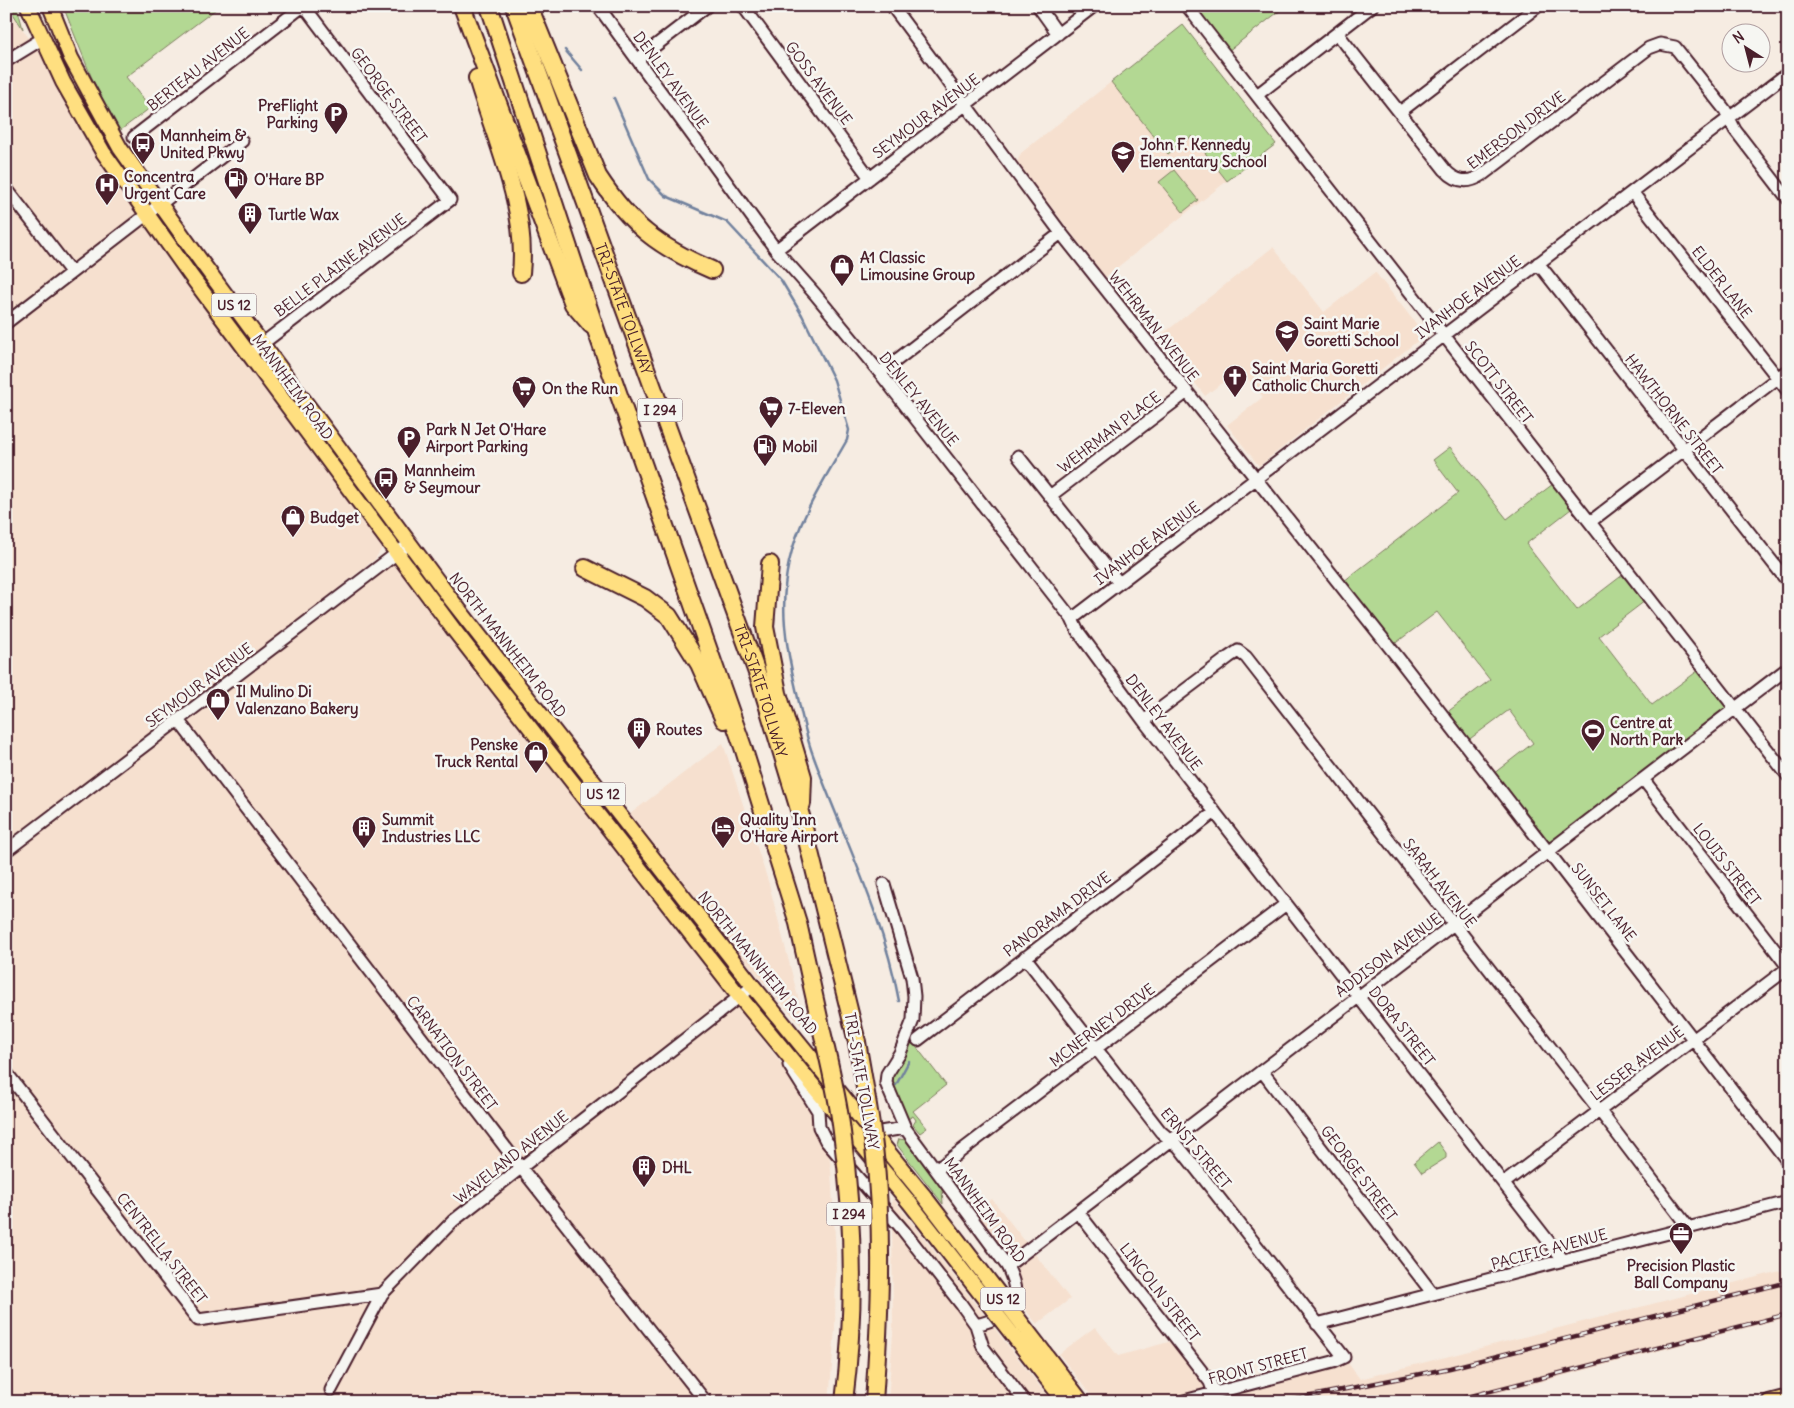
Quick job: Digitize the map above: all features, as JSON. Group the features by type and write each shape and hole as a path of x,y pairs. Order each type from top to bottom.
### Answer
{"highway":[{"path":"458,6 474,68 514,194 523,250 521,273"},
{"name":"I 294","path":"462,6 573,304 597,333"},
{"name":"TRI-STATE TOLLWAY","path":"489,6 597,333 743,747 798,923 842,1132 850,1243 851,1306 844,1402"},
{"name":"TRI-STATE TOLLWAY","path":"514,6 760,680 801,816 857,1042 874,1148 880,1216 880,1325 874,1402"},
{"path":"529,6 598,176 611,196 652,238 679,256 712,270"},
{"path":"770,564 765,627 778,693 803,777 801,816"},
{"path":"585,568 645,598 669,616 699,664 721,715 743,747"}],"main road":[{"name":"MANNHEIM ROAD","path":"28,6 71,98 102,152 396,554"},
{"name":"MANNHEIM ROAD","path":"50,6 87,90 120,148 410,544"},
{"name":"NORTH MANNHEIM ROAD","path":"410,544 754,986 924,1196 1082,1402"},
{"name":"US 12","path":"396,554 740,997 909,1202 1065,1402"},
{"path":"1769,1402 1788,1397"}],"street":[{"name":"BERTEAU AVENUE","path":"134,137 304,6"},
{"name":"GEORGE STREET","path":"304,6 450,200"},
{"name":"DENLEY AVENUE","path":"598,6 776,250 815,294 880,374 1072,619 1077,630 1144,721 1215,812"},
{"path":"638,59 707,6"},
{"name":"GOSS AVENUE","path":"743,6 870,178"},
{"name":"WEHRMAN AVENUE","path":"892,6 1061,233 1399,659"},
{"path":"1038,6 1058,34"},
{"name":"SEYMOUR AVENUE","path":"776,250 1094,6"},
{"name":"SCOTT STREET","path":"1187,6 1788,776"},
{"path":"1257,95 1372,6"},
{"path":"1400,112 1538,6"},
{"name":"EMERSON DRIVE","path":"1337,32 1450,175 1465,182 1472,181 1649,48 1660,44 1676,48 1725,110 1728,118"},
{"path":"6,61 42,39"},
{"name":"IVANHOE AVENUE","path":"1072,619 1788,72"},
{"path":"1728,118 1735,130 1788,198"},
{"path":"6,323 242,141"},
{"path":"6,188 71,272"},
{"name":"ELDER LANE","path":"1632,192 1788,391"},
{"name":"BELLE PLAINE AVENUE","path":"249,354 450,200"},
{"path":"880,374 1061,233"},
{"name":"HAWTHORNE STREET","path":"1538,263 1788,582"},
{"path":"1590,522 1788,370"},
{"name":"WEHRMAN PLACE","path":"1050,496 1187,392"},
{"path":"1018,456 1119,584"},
{"name":"SEYMOUR AVENUE","path":"6,851 410,544"},
{"name":"SARAH AVENUE","path":"1144,721 1238,651 1246,657 1688,1227"},
{"name":"SUNSET LANE","path":"1399,659 1788,1162"},
{"name":"ADDISON AVENUE","path":"1007,1266 1788,668"},
{"name":"CARNATION STREET","path":"178,720 522,1168 706,1402"},
{"name":"LOUIS STREET","path":"1643,780 1788,967"},
{"name":"DORA STREET","path":"1215,812 1563,1260"},
{"name":"PANORAMA DRIVE","path":"918,1040 1215,812"},
{"path":"874,1133 904,1128 886,1083 887,1074 900,1053 913,1020 914,996 912,978 884,884"},
{"name":"MCNERNEY DRIVE","path":"936,1170 1286,904"},
{"name":"ERNST STREET","path":"1026,957 1161,1132 1171,1140 1344,1357"},
{"name":"LESSER AVENUE","path":"1504,1183 1788,967"},
{"name":"WAVELAND AVENUE","path":"331,1390 382,1294 453,1221 754,986"},
{"path":"768,1030 818,1111 819,1127 826,1141 903,1230 976,1325 983,1347 1025,1402"},
{"name":"GEORGE STREET","path":"1262,1071 1432,1294"},
{"name":"CENTRELLA STREET","path":"6,1072 198,1320 382,1294"},
{"path":"826,1141 825,1122 835,1111"},
{"name":"MANNHEIM ROAD","path":"904,1128 1007,1266 1016,1291 1014,1304 996,1320 976,1325"},
{"name":"PACIFIC AVENUE","path":"1317,1324 1788,1202"},
{"name":"LINCOLN STREET","path":"1078,1212 1210,1382 1214,1393"},
{"name":"FRONT STREET","path":"1180,1402 1333,1362 1344,1357"}],"shaded area":[{"path":"6,6 46,62 90,145 135,212 382,548 375,559 283,632 6,842"},
{"name":"John F. Kennedy Elementary School","path":"1111,82 1168,154 1192,135 1227,181 1105,277 1017,162 1021,153"},
{"name":"Saint Marie Goretti School","path":"1273,247 1324,312 1375,272 1425,335 1259,466 1227,425 1263,397 1240,369 1205,396 1159,337"},
{"path":"395,563 825,1120 831,1170 836,1254 835,1329 829,1402 6,1402 6,856"},
{"path":"723,743 769,884 807,1032 744,960 630,814"},
{"path":"892,1197 1052,1402 888,1402 893,1333"},
{"path":"992,1199 1070,1299 1037,1324 1018,1301 1016,1272 976,1211"},
{"path":"1788,1269 1788,1317 1462,1402 1199,1402 1348,1363 1360,1379"},
{"path":"1095,1327 1118,1356 1172,1341 1211,1390 1165,1402 1096,1402 1059,1354"}],"green space":[{"path":"8,6 17,6 23,29"},
{"path":"63,6 220,6 126,77 150,108 118,132 91,76"},
{"path":"1195,6 1286,6 1228,51"},
{"path":"1183,25 1276,144 1227,181 1192,136 1168,154 1111,82"},
{"path":"1174,170 1198,200 1183,212 1159,182"},
{"path":"1450,447 1507,519 1553,484 1571,509 1526,544 1577,610 1624,574 1645,601 1599,636 1652,705 1699,670 1728,708 1549,846 1493,774 1533,743 1509,710 1467,741 1446,713 1490,680 1437,612 1393,645 1344,581 1458,493 1433,460"},
{"path":"911,1040 946,1085 913,1111 927,1128 920,1133 913,1125 916,1120 913,1116 908,1119 902,1114 891,1080"},
{"path":"899,1139 906,1140 942,1189 943,1204 897,1145"},
{"path":"1438,1142 1446,1153 1446,1158 1422,1173 1414,1162"}],"waterway":[{"path":"565,50 582,70"},
{"path":"614,98 649,179 666,196 727,222 781,280 802,315 834,380 849,430 847,440 806,514 793,545 784,594 785,626 792,673 808,739 873,907 892,969 899,1001"},
{"path":"896,1085 909,1061"}],"railway":[{"path":"1282,1402 1450,1368 1788,1282"},
{"path":"1448,1402 1788,1314"}],"place":[{"name":"PreFlight Parking","path":"336,135"},
{"name":"Mannheim & United Pkwy","path":"143,165"},
{"name":"John F. Kennedy Elementary School","path":"1123,174"},
{"name":"O'Hare BP","path":"236,200"},
{"name":"Concentra Urgent Care","path":"107,206"},
{"name":"Turtle Wax","path":"250,235"},
{"name":"A1 Classic Limousine Group","path":"842,287"},
{"name":"Saint Marie Goretti School","path":"1287,353"},
{"name":"Saint Maria Goretti Catholic Church","path":"1235,398"},
{"name":"On the Run","path":"524,409"},
{"name":"7-Eleven","path":"771,429"},
{"name":"Park N Jet O'Hare Airport Parking","path":"409,459"},
{"name":"Mobil","path":"765,467"},
{"name":"Mannheim & Seymour","path":"386,500"},
{"name":"Budget","path":"293,538"},
{"name":"Il Mulino Di Valenzano Bakery","path":"218,721"},
{"name":"Routes","path":"639,750"},
{"name":"Centre at North Park","path":"1593,752"},
{"name":"Penske Truck Rental","path":"536,774"},
{"name":"Summit Industries LLC","path":"364,849"},
{"name":"Quality Inn O'Hare Airport","path":"723,849"},
{"name":"DHL","path":"644,1188"},
{"name":"Precision Plastic Ball Company","path":"1681,1255"}]}
